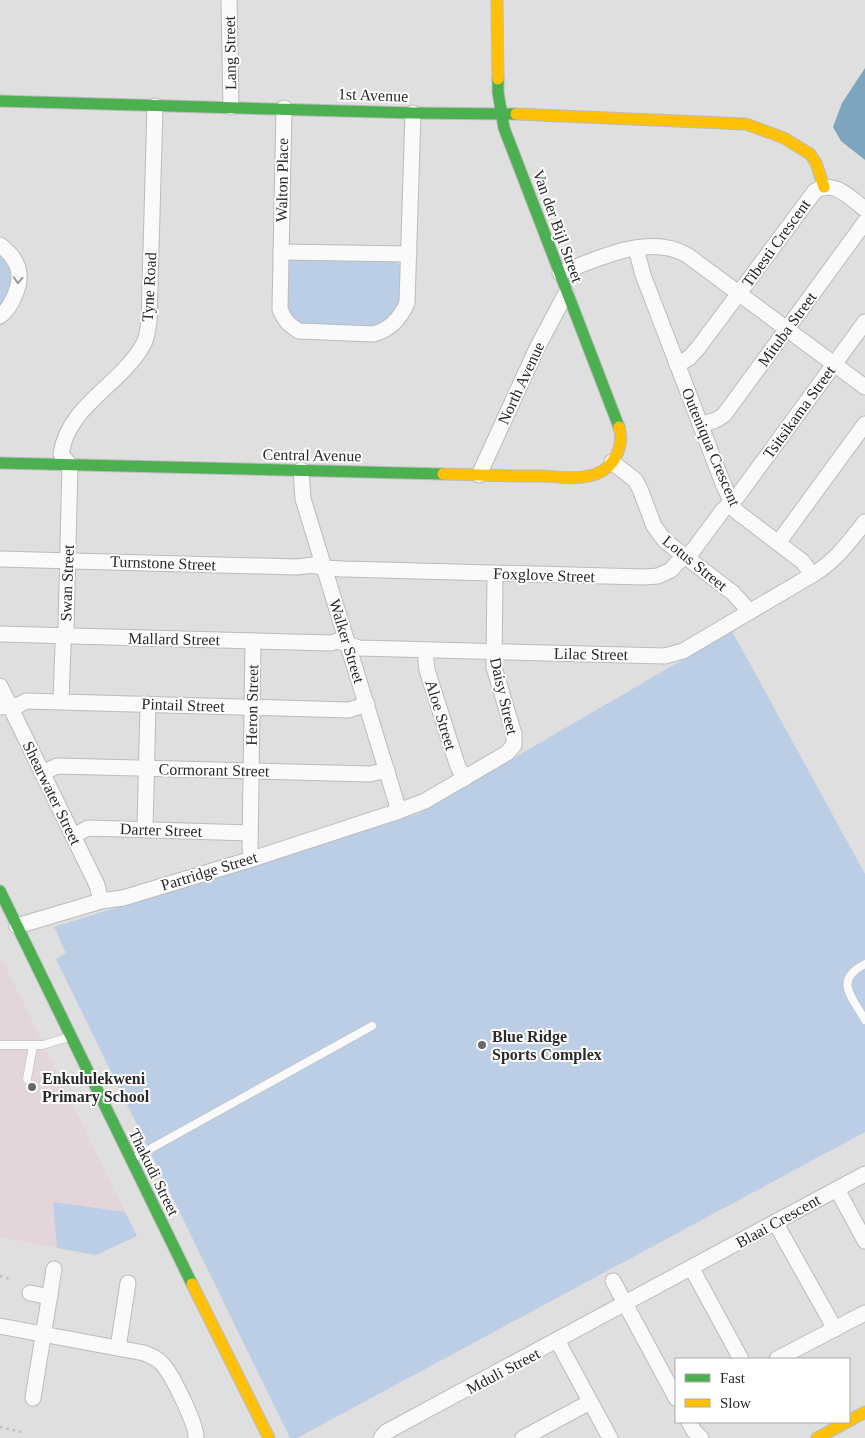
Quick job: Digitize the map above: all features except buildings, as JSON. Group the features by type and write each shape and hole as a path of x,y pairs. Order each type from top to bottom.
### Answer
{"street":[{"name":"Lang Street","path":"229,0 231,107"},
{"name":"Van der Bijl Street","path":"497,0 498,92 504,128 620,430 621,437 614,459"},
{"name":"1st Avenue","path":"0,101 501,113 746,124 772,131 814,158 824,187"},
{"name":"Tyne Road","path":"70,465 62,454 63,443 71,426 88,405 126,367 145,340 149,322 155,106"},
{"name":"Walton Place","path":"284,108 280,309 283,318 299,331 373,334 384,332 402,314 406,303 413,112"},
{"name":"Tibesti Crescent","path":"677,365 689,358 698,348 812,194 829,186 840,190 865,209"},
{"name":"Mituba Street","path":"700,425 719,419 724,415 865,222"},
{"path":"0,245 13,258 18,266 20,276 19,287 11,304 0,316"},
{"path":"560,273 617,251 665,247 681,252 865,387"},
{"name":"Outeniqua Crescent","path":"636,248 643,275 677,365 724,486 736,511 803,562 812,575"},
{"path":"281,252 409,254"},
{"name":"North Avenue","path":"479,475 536,350 566,293"},
{"name":"Tsitsikama Street","path":"732,502 865,322"},
{"path":"778,543 865,424"},
{"name":"Central Avenue","path":"0,463 582,477 598,473 614,459"},
{"name":"Lotus Street","path":"614,459 635,480 659,534 665,541 733,593 750,612"},
{"name":"Swan Street","path":"61,701 68,561 70,465"},
{"name":"Walker Street","path":"301,470 303,499 399,811"},
{"name":"Foxglove Street","path":"324,568 651,577 671,570 691,552 723,510 732,502"},
{"path":"812,575 822,569 841,552 865,522"},
{"name":"Turnstone Street","path":"0,559 297,567 313,564 324,568"},
{"name":"Daisy Street","path":"399,811 425,801 510,751 515,740 494,667 495,573"},
{"name":"Lilac Street","path":"348,645 359,648 671,655 683,652 812,575"},
{"name":"Mallard Street","path":"0,634 331,643 337,641 348,645"},
{"name":"Heron Street","path":"252,858 250,832 253,641"},
{"name":"Aloe Street","path":"425,650 427,670 457,764 464,779"},
{"name":"Shearwater Street","path":"0,686 5,706 42,773 97,885 102,901"},
{"name":"Pintail Street","path":"5,706 19,705 26,701 61,701 349,710 366,704"},
{"path":"145,830 148,704"},
{"name":"Cormorant Street","path":"42,773 57,766 370,774 387,770"},
{"name":"Partridge Street","path":"17,926 102,901 123,898 399,811"},
{"name":"Darter Street","path":"73,836 88,828 250,832"},
{"name":"Thakudi Street","path":"0,891 130,1160 269,1438"},
{"name":"Blaai Crescent","path":"625,1303 692,1269 865,1174"},
{"path":"837,1189 865,1241"},
{"path":"775,1222 835,1330"},
{"path":"33,1398 54,1269"},
{"path":"692,1269 740,1358"},
{"path":"613,1281 675,1396"},
{"path":"118,1348 128,1283"},
{"path":"30,1293 50,1297"},
{"name":"Mduli Street","path":"381,1438 386,1432 558,1342 625,1303"},
{"path":"779,1358 865,1313"},
{"path":"0,1326 152,1356 165,1366 195,1425 196,1438"},
{"path":"558,1342 610,1438"},
{"path":"526,1437 590,1402"},
{"path":"850,1420 865,1412"},
{"path":"818,1438 844,1423"}],"lane":[{"path":"865,964 854,971 846,982 865,1020"},
{"path":"130,1160 372,1026"},
{"path":"0,1045 33,1046 53,1043 71,1037"},
{"path":"27,1079 33,1046"}],"path":[{"path":"0,1276 10,1278"},
{"path":"0,1427 26,1433"}],"shaded area":[{"path":"865,68 865,160 841,141 833,127 842,103"},
{"path":"0,254 8,266 10,280 7,293 0,305"},
{"path":"295,258 394,260 402,267 399,306 390,320 372,328 306,326 295,321 287,309 286,265"},
{"name":"Blue Ridge Sports Complex","path":"732,631 865,874 865,1132 297,1438 290,1438 56,959 66,953 54,927 418,814"},
{"name":"Enkululekweni Primary School","path":"0,961 3,962 137,1236 96,1255 0,1237"},
{"path":"53,1202 125,1212 137,1236 96,1255 57,1248"}],"traffic: fast":[{"path":"498,79 498,92 504,128 619,427"},
{"path":"0,101 413,113 516,114"},
{"path":"0,463 443,474"},
{"path":"0,891 192,1284"}],"traffic: slow":[{"path":"497,0 498,79"},
{"path":"516,114 746,124 784,138 810,154 816,163 824,187"},
{"path":"443,474 570,478 590,476 602,471 613,461 619,448 619,427"},
{"path":"192,1284 269,1438"},
{"path":"850,1420 865,1412"},
{"path":"817,1438 845,1423"}],"place":[{"name":"Blue Ridge Sports Complex","path":"482,1045"},
{"name":"Enkululekweni Primary School","path":"32,1087"}]}
